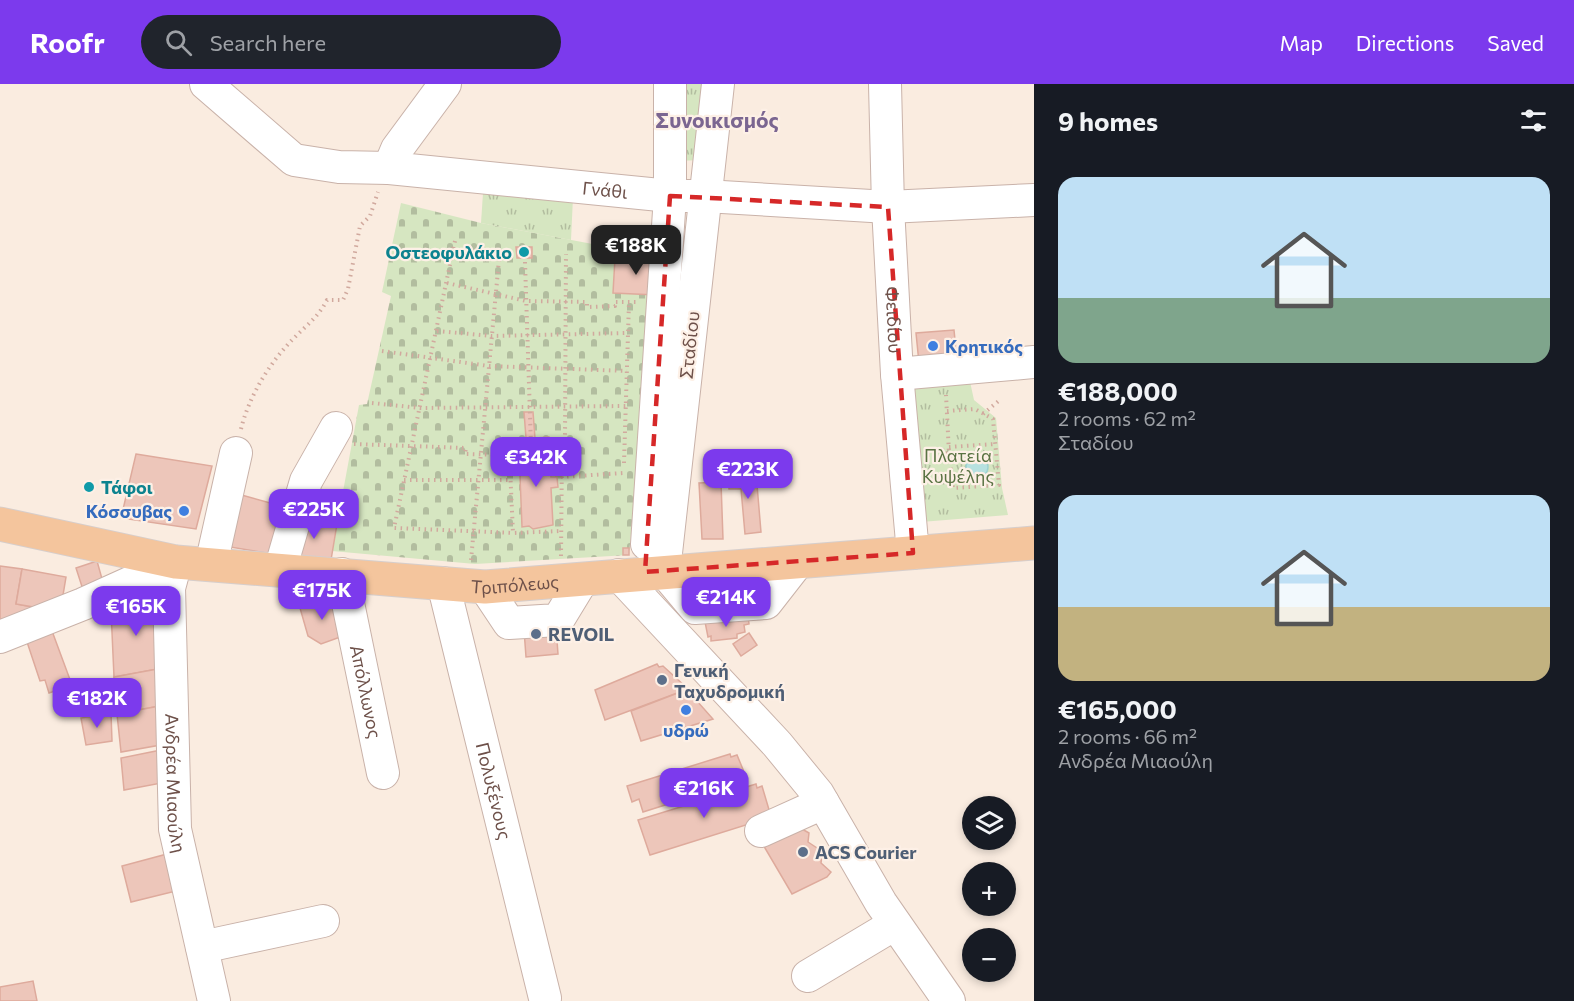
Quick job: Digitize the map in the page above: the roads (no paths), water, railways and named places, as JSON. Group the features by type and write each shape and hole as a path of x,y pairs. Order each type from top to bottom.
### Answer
{"main road":[{"name":"Τριπόλεως","path":"0,524 176,562 466,580 572,571 643,573 1034,543"}],"street":[{"name":"Γνάθι","path":"206,84 294,160 339,167 382,168 669,196 705,196 888,207 1034,200"},
{"name":"Σταδίου","path":"643,573 669,196 670,84"},
{"name":"Σταδίου","path":"643,573 705,196 718,84"},
{"name":"Φειδίου","path":"885,84 888,207 897,374 913,553"},
{"path":"382,168 439,86"},
{"path":"897,374 1034,362"},
{"path":"280,570 306,481 344,436"},
{"path":"211,565 236,453"},
{"path":"0,637 83,604 176,562"},
{"name":"Ανδρέα Μιαούλη","path":"176,562 169,588 175,829 214,1001"},
{"path":"643,573 695,608 766,603 798,562"},
{"path":"643,573 672,635 777,744 823,803 896,924 949,1001"},
{"name":"Απόλλωνος","path":"342,574 383,773"},
{"name":"Πολυξένους","path":"466,580 546,998"},
{"path":"672,635 695,608"},
{"path":"760,831 823,803"},
{"path":"202,947 324,921"},
{"path":"808,976 896,924"}],"water":[{"path":"973,456 981,456 988,463 988,471 981,478 973,478 966,471 966,463"}],"place":[{"name":"Οστεοφυλάκιο","path":"524,252"},
{"name":"Κρητικός","path":"933,346"},
{"name":"Τάφοι","path":"89,487"},
{"name":"Κόσσυβας","path":"184,511"},
{"name":"REVOIL","path":"536,634"},
{"name":"Γενική Ταχυδρομική","path":"662,680"},
{"name":"υδρώ","path":"686,710"},
{"name":"ACS Courier","path":"803,852"}],"district":[{"name":"Συνοικισμός","path":"717,119"}],"park label":[{"name":"Πλατεία Κυψέλης","path":"958,466"}]}
